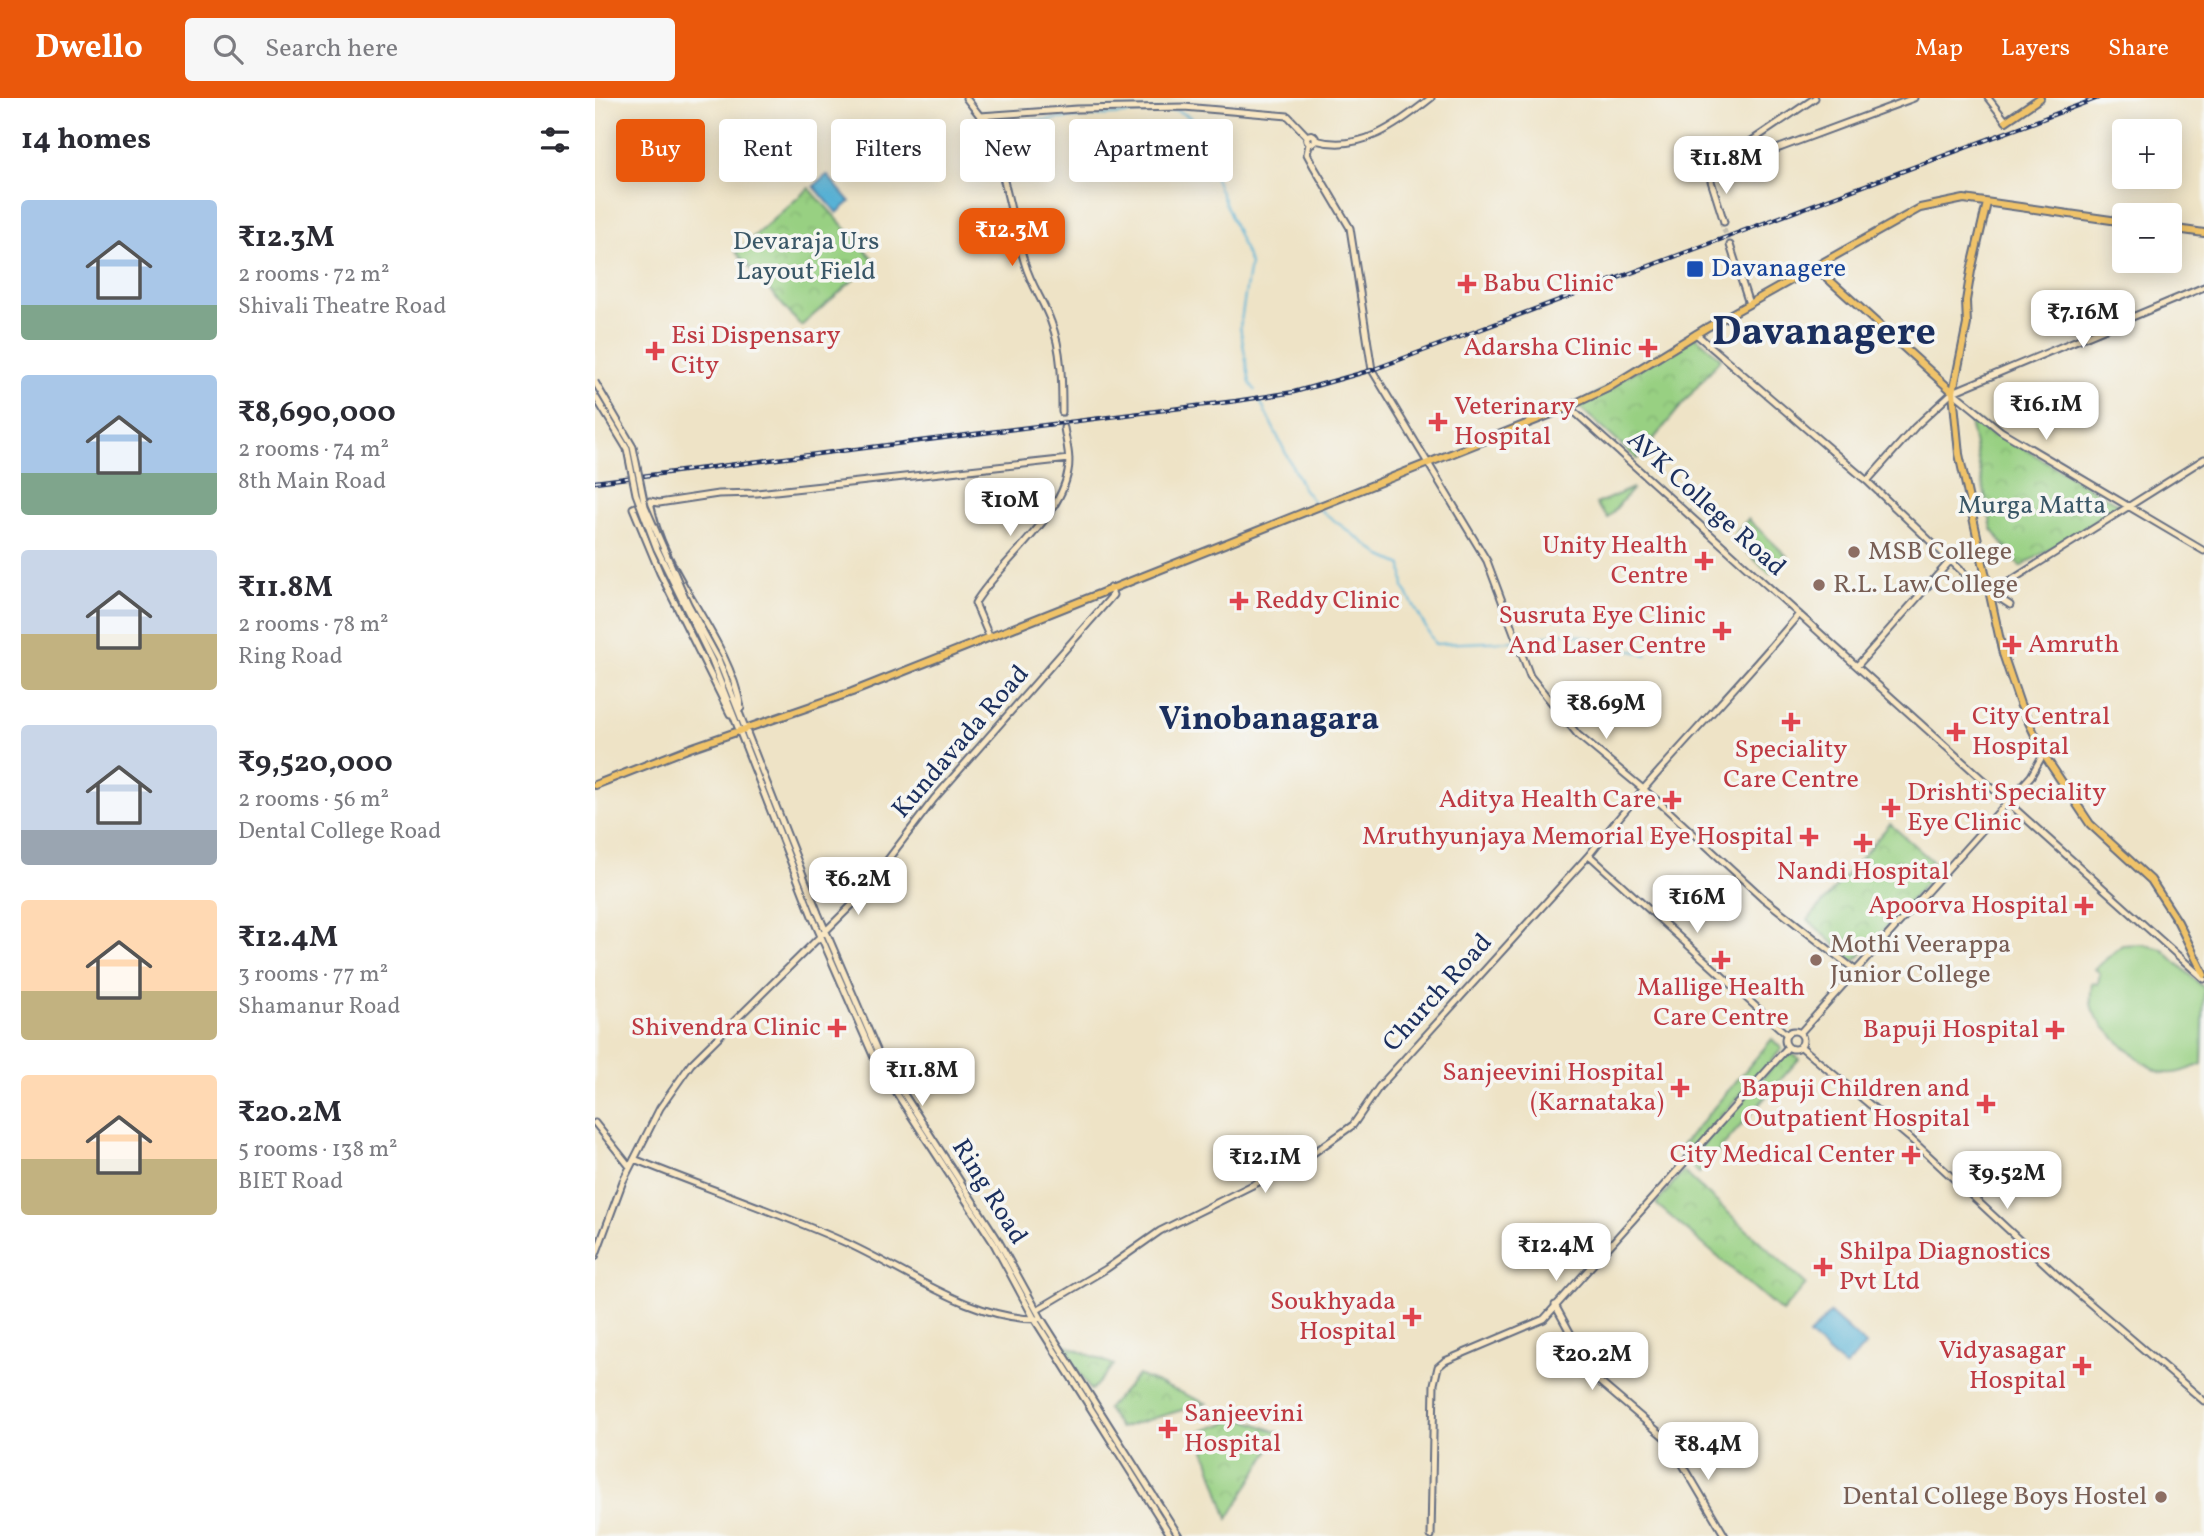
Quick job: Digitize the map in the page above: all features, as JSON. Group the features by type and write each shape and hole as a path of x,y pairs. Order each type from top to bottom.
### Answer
{"main road":[{"path":"2006,121 2040,98"},
{"path":"595,785 743,729 852,692 1569,407 1608,388 1696,334 1920,208 1964,199 2112,220"},
{"path":"1987,203 1969,281 1967,324 1953,392 1959,454 2003,654 2020,704 2044,752 2090,824 2151,880 2203,965 2204,977"},
{"path":"2182,230 2204,233"},
{"path":"1814,266 1953,392"}],"street":[{"path":"966,98 980,116 990,137 1025,265 1036,295 1052,322 1061,363 1062,412"},
{"path":"980,116 1077,109 1185,107 1289,116 1312,142 1341,145 1361,142 1389,128 1431,98"},
{"path":"1709,169 1815,98"},
{"path":"1709,169 1739,163 1914,98"},
{"path":"1988,98 2006,121"},
{"path":"1312,142 1307,154 1350,228 1371,366 1426,463 1487,561 1530,676 1569,726 1763,898 1855,970"},
{"path":"1709,169 1723,222"},
{"path":"1731,245 1750,304"},
{"path":"1867,481 1915,427 1953,392 2204,287"},
{"path":"1696,334 1867,481 1950,561 2010,605"},
{"path":"595,382 633,447 645,506 715,660"},
{"path":"1953,392 2001,431 2204,551"},
{"path":"595,396 627,449 636,495 652,538 715,660"},
{"name":"AVK College Road","path":"1569,407 2204,977"},
{"path":"989,636 975,603 1044,518 1064,486 1069,459 1064,428"},
{"path":"740,721 723,704 633,508 650,500 659,503 718,494 757,493 1069,459"},
{"path":"1991,593 2204,459"},
{"path":"650,500 678,574 725,663 739,698 740,721"},
{"path":"1857,666 1950,561"},
{"name":"Kundavada Road","path":"595,1258 634,1159 660,1108 694,1061 857,900 934,799 1113,595 1110,588"},
{"name":"Church Road","path":"1037,1310 1106,1269 1160,1231 1272,1177 1353,1125 1379,1087 1589,855 1611,824 1799,614"},
{"name":"Ring Road","path":"715,660 875,1060 993,1242 1171,1536"},
{"path":"1800,1033 2031,776 2044,752"},
{"path":"1589,855 1786,1034"},
{"name":"Ring Road","path":"823,934 880,1057 997,1240 1037,1310 1038,1319 1179,1536"},
{"path":"2192,968 2203,965"},
{"path":"1792,1031 1800,1033 1803,1040 1800,1046 1795,1049 1788,1047 1784,1041 1786,1034 1792,1031"},
{"path":"1800,1046 1912,1140 2059,1277 2204,1401"},
{"path":"1431,1536 1434,1384 1438,1367 1452,1358 1525,1329 1543,1319 1788,1047"},
{"path":"595,1123 630,1167"},
{"path":"634,1159 840,1240 957,1298 1038,1319"},
{"path":"1555,1305 1595,1378 1669,1441 1725,1536"}],"green space":[{"name":"Devaraja Urs Layout Field","path":"809,188 875,261 801,326 736,252"},
{"path":"1695,336 1721,358 1637,459 1577,405"},
{"name":"Murga Matta","path":"1974,419 2121,506 2020,567 1992,529 1970,422"},
{"path":"1633,488 1608,518 1596,504"},
{"path":"1748,519 1787,556 1770,574 1732,538"},
{"path":"1890,824 1940,868 1854,962 1808,920"},
{"path":"2142,944 2162,949 2204,988 2202,1064 2176,1073 2160,1072 2127,1049 2103,1026 2093,1011 2091,988 2092,983 2098,984 2100,973 2095,969 2122,945"},
{"path":"1772,1039 1782,1049 1684,1158 1677,1151"},
{"path":"1788,1050 1799,1059 1699,1173 1687,1162"},
{"path":"1683,1171 1806,1284 1782,1312 1656,1204"},
{"path":"1060,1343 1114,1365 1091,1391"},
{"path":"1138,1375 1206,1403 1120,1428 1107,1409"},
{"path":"1241,1418 1280,1433 1228,1519 1199,1432"}],"water":[{"path":"827,175 850,202 837,213 814,186"},
{"path":"1830,1313 1866,1345 1845,1367 1809,1335"}],"waterway":[{"path":"1055,119 1176,110 1190,117 1250,264 1240,327 1250,383 1255,390"},
{"path":"1260,401 1303,488 1316,505"},
{"path":"1319,509 1382,556 1402,565 1404,588 1435,644 1514,641"},
{"path":"1520,640 1567,632 1647,655"}],"tunnel":[{"path":"1721,222 1730,245"},
{"path":"1062,412 1064,428"}],"railway":[{"path":"595,482 1294,392 1372,370 2098,98"}],"place":[{"name":"Davanagere","path":"1695,269"},
{"name":"Babu Clinic","path":"1467,284"},
{"name":"Adarsha Clinic","path":"1648,348"},
{"name":"Esi Dispensary City","path":"655,351"},
{"name":"Veterinary Hospital","path":"1438,422"},
{"name":"MSB College","path":"1854,552"},
{"name":"Unity Health Centre","path":"1704,561"},
{"name":"R.L. Law College","path":"1819,585"},
{"name":"Reddy Clinic","path":"1239,601"},
{"name":"Susruta Eye Clinic And Laser Centre","path":"1722,631"},
{"name":"Amruth","path":"2012,645"},
{"name":"Speciality Care Centre","path":"1791,722"},
{"name":"City Central Hospital","path":"1956,732"},
{"name":"Aditya Health Care","path":"1672,800"},
{"name":"Drishti Speciality Eye Clinic","path":"1891,808"},
{"name":"Mruthyunjaya Memorial Eye Hospital","path":"1809,837"},
{"name":"Nandi Hospital","path":"1863,843"},
{"name":"Apoorva Hospital","path":"2084,906"},
{"name":"Mallige Health Care Centre","path":"1721,960"},
{"name":"Mothi Veerappa Junior College","path":"1816,960"},
{"name":"Shivendra Clinic","path":"837,1028"},
{"name":"Bapuji Hospital","path":"2055,1030"},
{"name":"Sanjeevini Hospital (Karnataka)","path":"1680,1088"},
{"name":"Bapuji Children and Outpatient Hospital","path":"1986,1104"},
{"name":"City Medical Center","path":"1911,1155"},
{"name":"Shilpa Diagnostics Pvt Ltd","path":"1823,1267"},
{"name":"Soukhyada Hospital","path":"1412,1317"},
{"name":"Vidyasagar Hospital","path":"2082,1366"},
{"name":"Sanjeevini Hospital","path":"1168,1429"},
{"name":"Dental College Boys Hostel","path":"2161,1497"}],"district":[{"name":"Davanagere","path":"1824,334"},
{"name":"Vinobanagara","path":"1269,721"}]}
